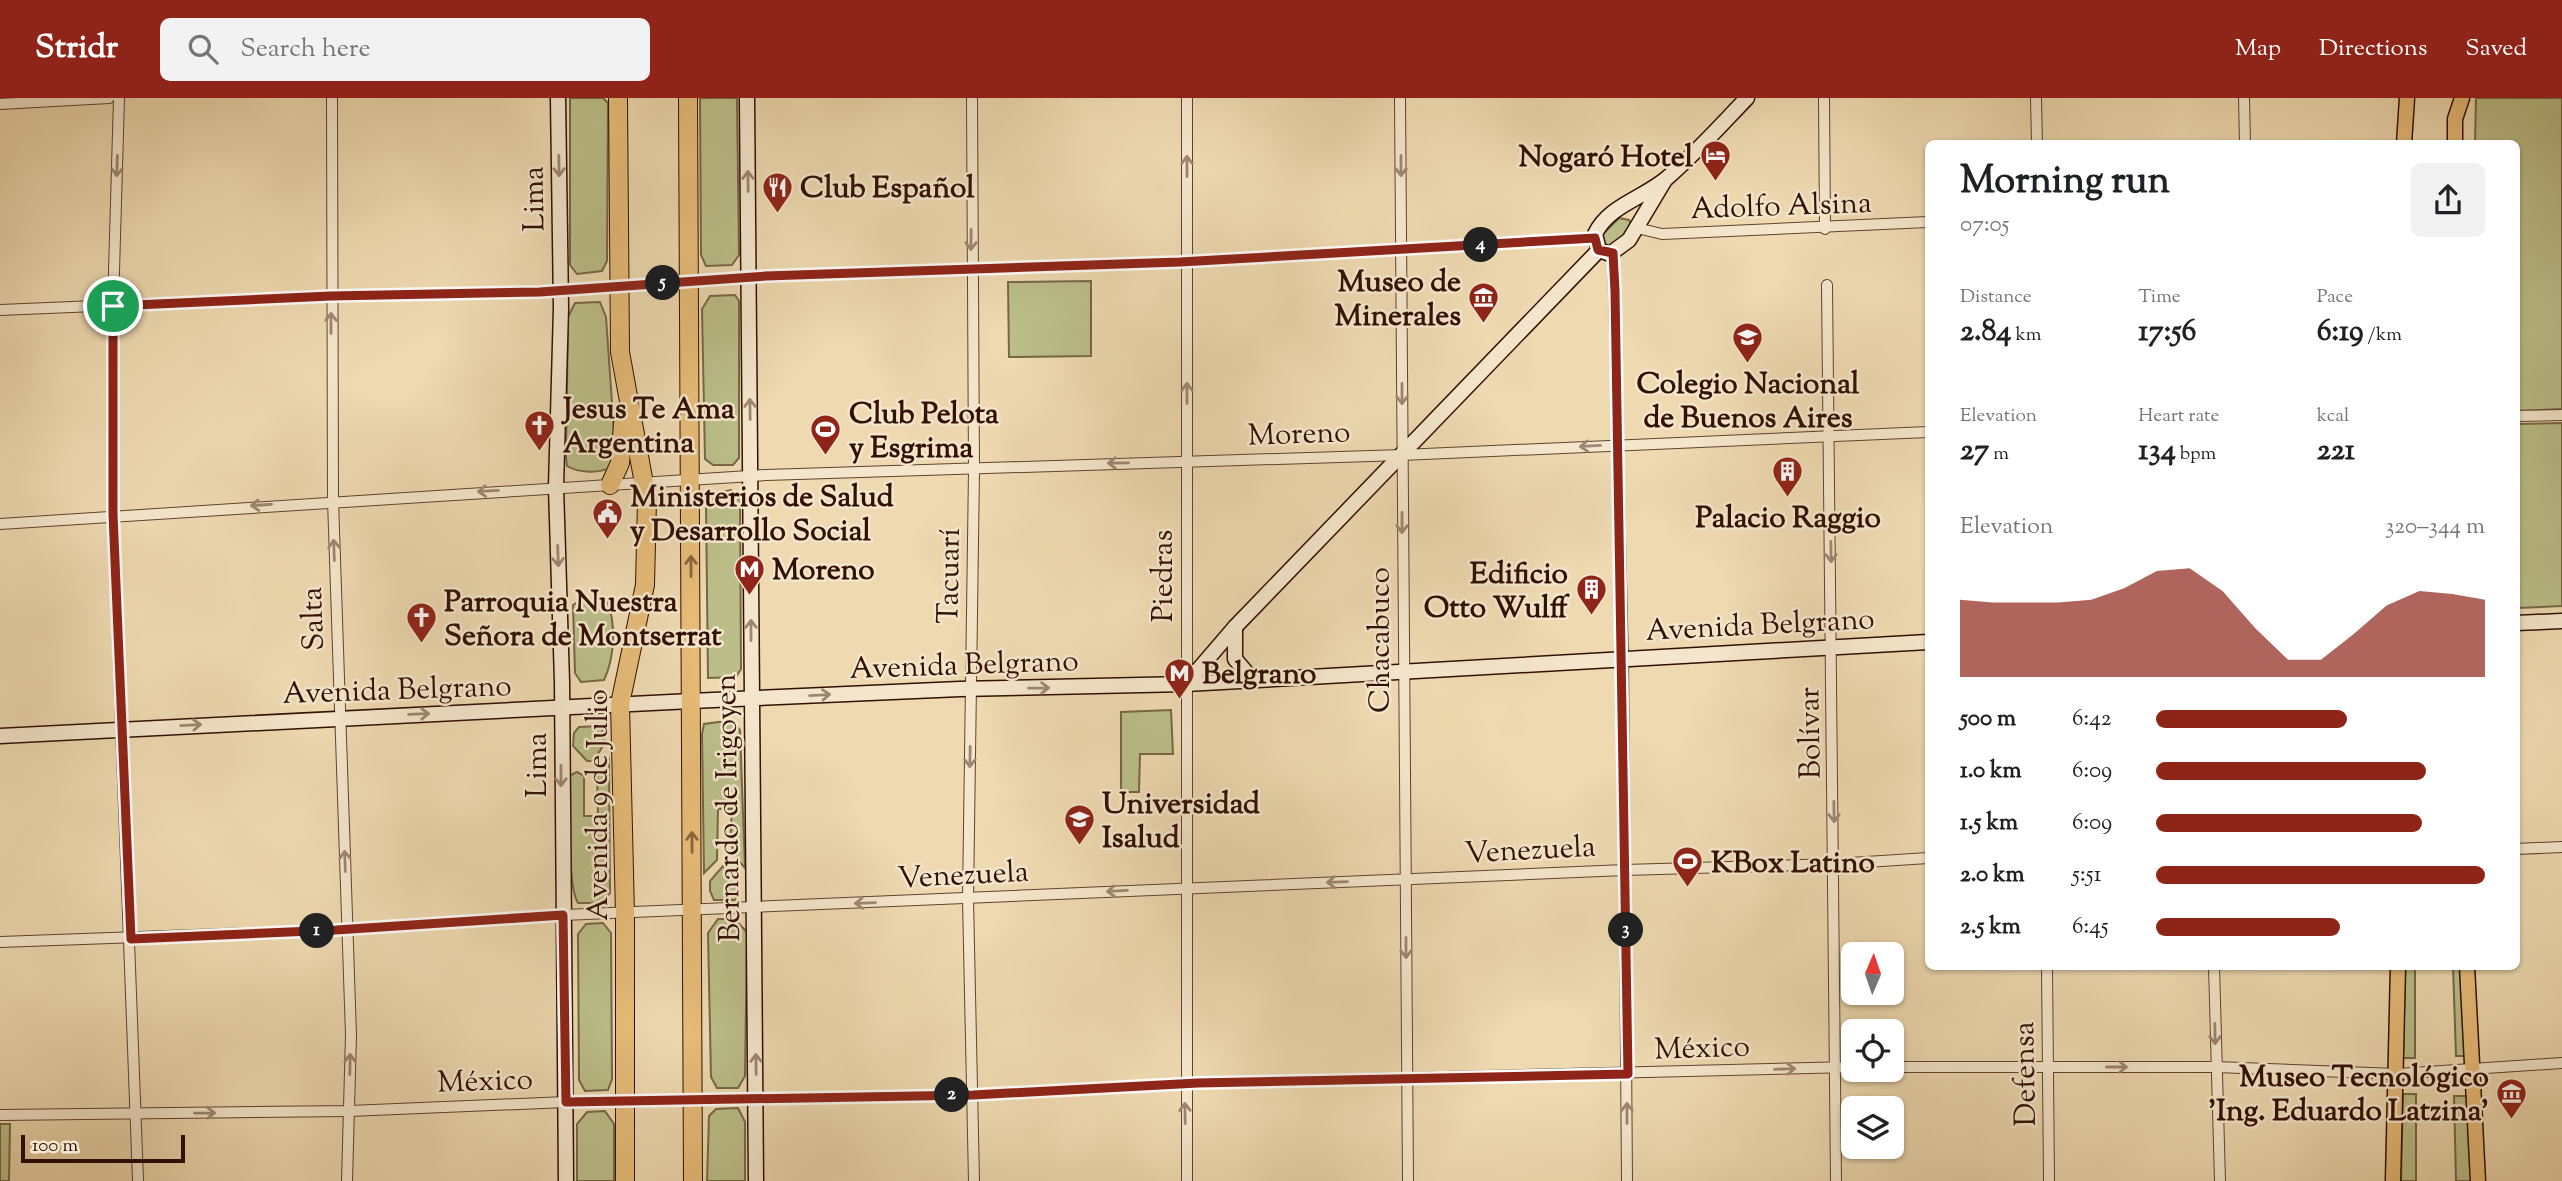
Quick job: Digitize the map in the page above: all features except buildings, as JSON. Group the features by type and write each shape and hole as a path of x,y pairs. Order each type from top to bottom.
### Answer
{"highway":[{"name":"Avenida 9 de Julio","path":"618,98 620,352 625,390 646,483 645,585 620,704 625,914 625,1181"},
{"path":"688,98 693,1181"},
{"path":"610,485 620,463 625,390"}],"main road":[{"name":"Lima","path":"558,98 561,290 556,487 562,708 566,1181"},
{"name":"Bernardo de Irigoyen","path":"747,98 756,1181"},
{"path":"1602,247 1599,227 1618,209 1665,180 1748,98"},
{"path":"2404,140 2407,98"},
{"path":"2455,140 2455,119 2462,98"},
{"path":"1186,684 1235,627 1602,247 1627,244 1665,180"},
{"path":"1618,209 1632,214 1637,228"},
{"path":"2520,623 2562,621"},
{"path":"1235,627 1235,659 1251,678"},
{"name":"Avenida Belgrano","path":"0,736 752,698 1186,684 1251,678 1925,642"},
{"path":"2393,1181 2398,970"},
{"path":"2467,970 2478,1181"}],"street":[{"path":"0,104 109,98"},
{"path":"119,98 113,306 113,514 138,1181"},
{"name":"Salta","path":"332,98 333,500 348,929 347,1181"},
{"name":"Tacuarí","path":"972,98 974,470 968,899 974,1181"},
{"name":"Piedras","path":"1187,98 1187,1181"},
{"name":"Chacabuco","path":"1401,98 1408,1181"},
{"path":"1824,98 1825,229"},
{"path":"2036,98 2037,140"},
{"path":"2244,98 2245,140"},
{"name":"Adolfo Alsina","path":"1637,228 1662,234 1825,229 1925,222"},
{"path":"0,310 331,296 561,290 971,267 1187,261 1401,250 1602,247 1619,445 1628,1074 1627,1181"},
{"name":"Bolívar","path":"1827,285 1835,864 1836,1181"},
{"path":"2520,416 2562,415"},
{"name":"Moreno","path":"0,524 333,500 751,477 1402,455 1925,432"},
{"path":"2520,849 2562,847"},
{"name":"Venezuela","path":"0,942 131,939 563,915 1925,858"},
{"name":"Defensa","path":"2047,970 2049,1181"},
{"path":"2214,970 2220,1181"},
{"path":"1904,1067 2216,1067 2397,1074 2562,1063"},
{"name":"México","path":"0,1115 349,1111 566,1102 973,1095 1185,1085 1841,1067"}],"green space":[{"path":"570,98 603,98 608,103 607,261 602,271 577,274 570,265"},
{"path":"700,98 737,98 739,255 732,265 706,266 701,255"},
{"path":"2476,98 2562,98 2562,409 2520,411 2520,140 2475,140"},
{"path":"1619,218 1629,220 1632,226 1609,251 1599,238"},
{"path":"1091,281 1091,356 1009,357 1008,282"},
{"path":"735,295 739,301 739,458 733,465 713,465 705,459 702,309 710,296"},
{"path":"600,302 606,317 615,446 611,467 589,472 567,466 568,317 575,303"},
{"path":"2562,423 2562,606 2520,608 2520,424"},
{"path":"731,490 740,501 741,669 736,677 708,678 706,505 711,494"},
{"path":"583,599 607,600 610,609 612,651 604,680 581,682 575,673 573,605"},
{"path":"1171,710 1173,754 1140,754 1139,792 1121,792 1121,712"},
{"path":"733,720 740,730 745,868 732,847 732,809 718,809 717,860 704,873 702,734 704,724"},
{"path":"600,726 604,736 603,744 593,761 587,761 573,746 574,733 579,727"},
{"path":"609,759 610,893 603,903 578,903 572,880 569,776 577,772 584,776 584,816 598,816 597,770"},
{"path":"723,866 739,882 736,900 714,900 710,891 710,881"},
{"path":"718,919 734,919 747,932 745,1076 738,1088 717,1088 711,1077 708,933"},
{"path":"603,923 611,933 612,1079 608,1090 585,1091 579,1080 578,934 586,924"},
{"path":"2405,970 2415,970 2415,1058 2403,1058"},
{"path":"2453,970 2462,970 2466,1056 2456,1056"},
{"path":"2403,1094 2416,1094 2416,1181 2401,1181"},
{"path":"2454,1096 2468,1096 2472,1181 2456,1181"},
{"path":"738,1108 745,1122 745,1181 707,1181 709,1116 716,1109"},
{"path":"605,1111 614,1124 614,1181 577,1181 577,1124 587,1112"},
{"path":"0,1124 10,1124 9,1181 0,1181"}],"place":[{"name":"Nogaró Hotel","path":"1716,183"},
{"name":"Club Español","path":"777,214"},
{"name":"Museo de Minerales","path":"1484,325"},
{"name":"Colegio Nacional de Buenos Aires","path":"1748,364"},
{"name":"Jesus Te Ama Argentina","path":"540,452"},
{"name":"Club Pelota y Esgrima","path":"826,457"},
{"name":"Palacio Raggio","path":"1788,498"},
{"name":"Ministerios de Salud y Desarrollo Social","path":"607,540"},
{"name":"Moreno","path":"749,596"},
{"name":"Edificio Otto Wulff","path":"1591,617"},
{"name":"Parroquia Nuestra Señora de Montserrat","path":"421,645"},
{"name":"Belgrano","path":"1179,700"},
{"name":"Universidad Isalud","path":"1079,847"},
{"name":"KBox Latino","path":"1688,889"},
{"name":"Museo Tecnológico 'Ing. Eduardo Latzina'","path":"2512,1120"}],"route":[{"path":"1595,238 1598,250 1606,254 1613,253 1615,291 1628,1074 1198,1083 973,1095 566,1102 563,915 336,930 131,939 113,514 113,306 331,296 540,292 766,276 1053,264 1180,262 1595,238"}]}
